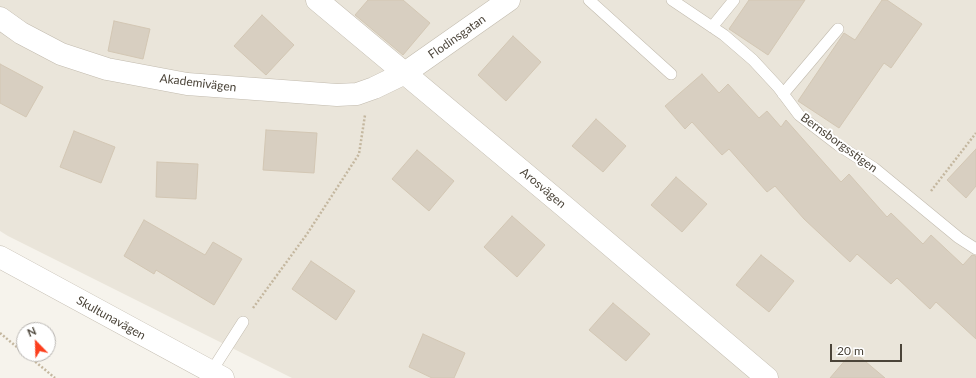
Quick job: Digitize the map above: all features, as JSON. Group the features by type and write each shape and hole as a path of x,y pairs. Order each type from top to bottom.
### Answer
{"street":[{"name":"Arosvägen","path":"317,0 565,206 767,378"},
{"name":"Flodinsgatan","path":"405,73 509,0"},
{"name":"Akademivägen","path":"0,18 21,33 61,54 107,69 187,84 337,95 357,94 374,88 405,73"},
{"name":"Skultunavägen","path":"0,257 217,375"}],"lane":[{"path":"589,0 671,74"},
{"name":"Bernsborgsstigen","path":"672,0 724,35 753,60 800,115 838,145 874,168 959,238 976,249"},
{"path":"712,27 734,0"},
{"path":"783,94 838,29"},
{"path":"217,375 243,322"}],"path":[{"path":"243,322 307,234 359,154 366,112"},
{"path":"920,205 976,133"},
{"path":"0,333 16,346"},
{"path":"36,362 55,378"}],"shaded area":[{"path":"0,0 976,0 976,378 292,378 0,231"}],"building":[{"path":"368,0 403,0 430,23 403,55 355,15"},
{"path":"749,0 805,0 768,55 729,29"},
{"path":"882,0 887,0 922,24 891,68 884,63 839,128 798,101 844,33 855,40"},
{"path":"262,15 294,45 266,75 234,46"},
{"path":"114,21 150,29 143,59 108,51"},
{"path":"513,36 541,62 506,101 478,75"},
{"path":"0,64 43,87 26,117 0,103"},
{"path":"702,74 719,93 728,84 759,118 767,111 781,127 786,120 841,182 849,174 887,217 891,213 923,244 931,235 963,265 972,255 976,256 976,339 936,302 930,309 897,278 891,284 857,254 850,262 804,219 775,186 767,192 729,149 722,155 692,122 685,129 665,106"},
{"path":"596,119 626,146 603,172 572,146"},
{"path":"266,130 317,133 314,173 263,170"},
{"path":"74,131 115,147 101,183 60,167"},
{"path":"976,149 976,186 966,198 947,180"},
{"path":"417,150 454,181 429,211 392,179"},
{"path":"157,162 198,164 196,199 156,197"},
{"path":"676,177 707,204 682,232 651,205"},
{"path":"512,216 545,245 517,277 484,247"},
{"path":"144,220 205,255 213,242 242,259 214,305 156,270 154,274 124,256"},
{"path":"761,255 794,281 769,312 736,285"},
{"path":"311,261 355,291 336,320 292,289"},
{"path":"613,303 650,334 626,361 589,330"},
{"path":"423,334 465,353 454,378 432,378 409,367"},
{"path":"853,351 885,378 830,378"}]}
